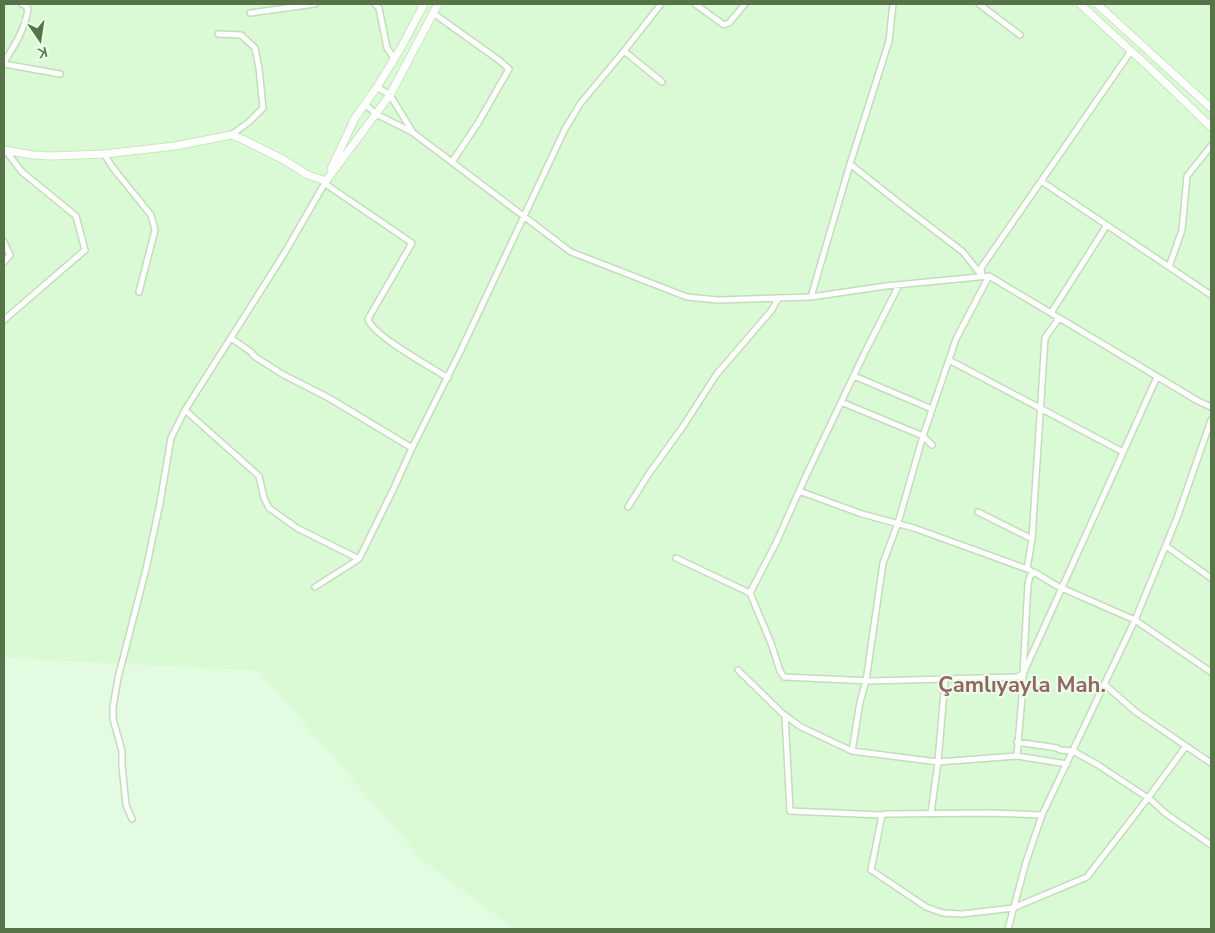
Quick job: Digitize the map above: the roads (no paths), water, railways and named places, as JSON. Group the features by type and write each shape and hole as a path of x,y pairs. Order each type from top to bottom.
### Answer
{"street":[{"path":"25,4 28,9 24,27 4,63 60,74"},
{"path":"250,13 316,4"},
{"path":"375,4 378,8 387,48 394,58"},
{"path":"132,819 126,805 122,751 113,719 113,707 118,678 146,569 171,438 185,410 284,254 325,182 355,118 377,87 424,4"},
{"path":"325,182 390,95 438,4"},
{"path":"315,587 358,559 448,378 565,129 580,104 661,4"},
{"path":"696,4 724,25 729,23 745,4"},
{"path":"811,297 850,164 890,41 893,4"},
{"path":"979,4 1020,35"},
{"path":"1080,4 1211,127"},
{"path":"1097,4 1211,108"},
{"path":"433,13 509,69 478,123 452,162"},
{"path":"5,151 51,156 104,154 175,146 231,135 249,122 263,108 259,68 255,48 241,35 218,34"},
{"path":"624,51 662,82"},
{"path":"982,277 981,268 1131,51"},
{"path":"377,87 390,95 412,132"},
{"path":"365,104 376,114 412,132 571,252 687,297 718,300 811,297 899,285 989,276 1157,377 1211,407"},
{"path":"231,135 325,182 412,243 368,319 373,328 394,344 448,378"},
{"path":"1169,267 1182,230 1187,176 1211,146"},
{"path":"4,320 85,250 76,216 22,172 5,151"},
{"path":"104,154 151,215 155,230 139,292"},
{"path":"850,164 963,252 982,277"},
{"path":"1041,181 1211,295"},
{"path":"1051,313 1107,226"},
{"path":"4,242 10,255 4,262"},
{"path":"852,751 860,702 866,681 883,563 898,524 923,436 956,339 989,276"},
{"path":"750,593 777,541 799,491 899,285"},
{"path":"628,507 716,375 771,311 778,299"},
{"path":"1027,569 1032,539 1046,338 1059,318"},
{"path":"231,338 282,374 330,398 412,448"},
{"path":"949,360 1124,452"},
{"path":"854,376 932,409"},
{"path":"676,558 750,593 784,677 866,681 1016,677 1023,674 1157,377"},
{"path":"842,402 923,436 932,445"},
{"path":"185,410 259,476 264,498 269,508 296,528 358,559"},
{"path":"1008,929 1026,862 1042,815 1135,620 1177,518 1211,420"},
{"path":"799,491 862,514 938,536 1034,572 1062,588 1135,620 1211,672"},
{"path":"978,512 1032,539"},
{"path":"1166,546 1211,578"},
{"path":"1017,756 1028,584 1030,576 1034,572"},
{"path":"738,670 785,715 801,727 852,751 938,762 1017,756 1067,764"},
{"path":"931,813 938,762 945,679"},
{"path":"1104,684 1136,712 1211,763"},
{"path":"785,715 790,811 882,815 931,813 1042,815"},
{"path":"1017,742 1073,751 1148,798 1176,821 1211,845"},
{"path":"882,815 872,872 926,907 943,913 962,914 1013,908 1087,877 1186,746"}],"district":[{"name":"Çamlıyayla Mah.","path":"1022,685"}]}
